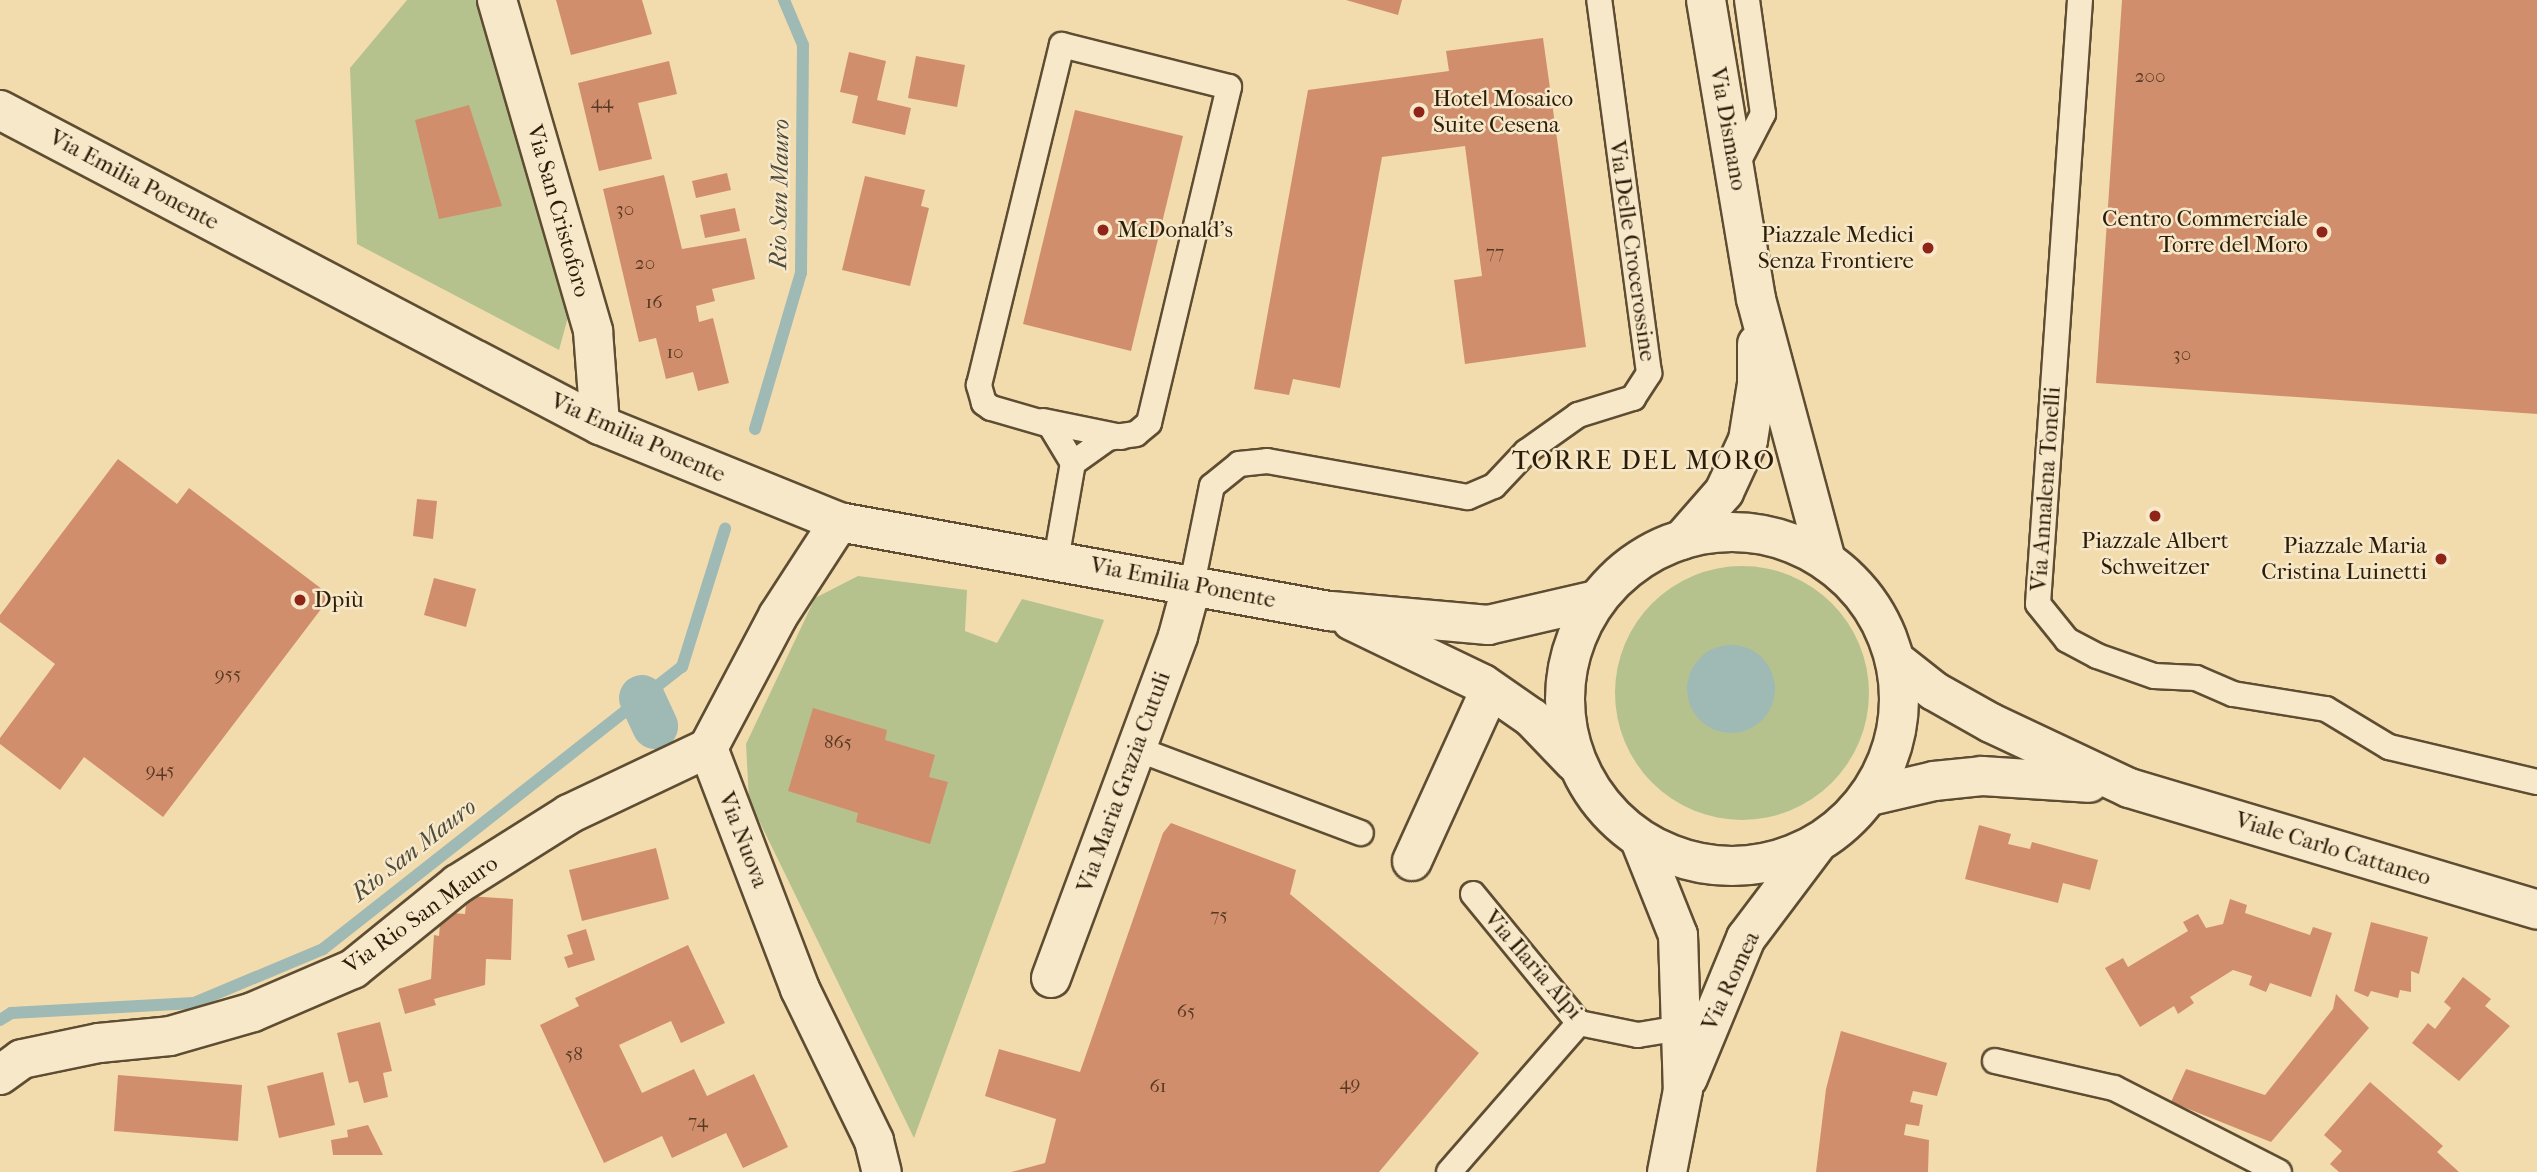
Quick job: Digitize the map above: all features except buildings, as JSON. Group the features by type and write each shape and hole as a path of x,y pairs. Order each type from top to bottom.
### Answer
{"main road":[{"name":"Via San Cristoforo","path":"497,0 593,331 600,425"},
{"name":"Via Dismano","path":"1706,0 1756,299 1826,561"},
{"name":"Via Emilia Ponente","path":"0,110 600,425 694,466 839,522 1331,611 1488,625 1596,600"},
{"name":"Via Dismano","path":"1682,540 1724,492 1748,440 1757,384 1756,299"},
{"path":"708,748 778,615 839,522"},
{"path":"1719,532 1756,533 1793,543 1826,561 1858,588 1881,622 1896,661 1900,708 1891,754 1870,796 1845,823 1816,845 1773,862 1727,867 1682,860 1640,840 1603,806 1576,764 1565,723 1565,679 1575,638 1596,600 1634,563 1682,540 1719,532"},
{"name":"Via Maria Grazia Cutuli","path":"1051,978 1138,749 1192,584"},
{"name":"Via Emilia Ponente","path":"1331,611 1483,684 1532,718 1576,764"},
{"name":"Viale Carlo Cattaneo","path":"1896,661 1934,691 1991,723 2129,788 2537,910"},
{"path":"1412,861 1485,701"},
{"name":"Via Rio San Mauro","path":"0,1075 22,1059 99,1043 170,1036 253,1012 353,969 458,884 569,814 708,748"},
{"name":"Via Nuova","path":"708,748 800,989 874,1141 882,1172"},
{"name":"Viale Carlo Cattaneo","path":"1870,796 1934,781 1982,776 2044,777 2129,788"},
{"name":"Via Romea","path":"1640,840 1678,935 1683,1090"},
{"name":"Via Romea","path":"1667,1172 1683,1090 1746,938 1816,845"}],"lane":[{"name":"Via Delle Crocerossine","path":"1192,584 1212,486 1239,464 1267,461 1468,497 1494,486 1526,452 1578,415 1633,398 1648,373 1599,0"},
{"path":"1735,168 1763,114 1747,0"},
{"name":"Via Annalena Tonelli","path":"2080,0 2038,604 2067,640 2097,656 2154,676 2196,678 2233,694 2326,709 2389,747 2537,782"},
{"path":"1073,463 1108,438 1122,437 1145,428 1152,413 1229,87 1062,45 979,385 984,403 991,408 1122,437"},
{"path":"1043,421 1055,431 1073,463 1056,560"},
{"path":"1138,749 1361,833"},
{"name":"Via Ilaria Alpi","path":"1473,894 1578,1023 1638,1035 1681,1028"},
{"path":"1449,1172 1578,1023"},
{"path":"1994,1061 2114,1088 2279,1172"}],"green space":[{"path":"407,0 478,0 568,317 559,350 357,244 350,68"},
{"path":"1742,566 1767,569 1790,576 1802,581 1832,603 1854,633 1859,645 1866,668 1869,693 1866,718 1859,741 1854,753 1832,783 1802,805 1790,810 1767,817 1742,820 1717,817 1694,810 1682,805 1652,783 1630,753 1625,741 1618,718 1615,693 1618,668 1625,645 1630,633 1652,603 1682,581 1694,576 1717,569"},
{"path":"858,576 967,590 965,631 997,643 1022,599 1104,620 914,1138 749,800 746,744 815,598"}],"water":[{"path":"1731,645 1748,648 1762,658 1772,672 1775,689 1772,706 1762,720 1748,730 1731,733 1714,730 1700,720 1690,706 1687,689 1690,672 1700,658 1714,648"}],"waterway":[{"name":"Rio San Mauro","path":"755,429 801,273 803,45 784,0"},
{"name":"Rio San Mauro","path":"0,1020 11,1013 194,1003 323,949 682,667 725,529"},
{"path":"642,698 655,726"}],"place":[{"name":"Hotel Mosaico Suite Cesena","path":"1419,112"},
{"name":"McDonald's","path":"1103,230"},
{"name":"Centro Commerciale Torre del Moro","path":"2322,232"},
{"name":"Piazzale Medici Senza Frontiere","path":"1928,248"},
{"name":"Piazzale Albert Schweitzer","path":"2155,516"},
{"name":"Piazzale Maria Cristina Luinetti","path":"2441,559"},
{"name":"Dpiù","path":"300,600"}],"district":[{"name":"TORRE DEL MORO","path":"1644,461"}]}
